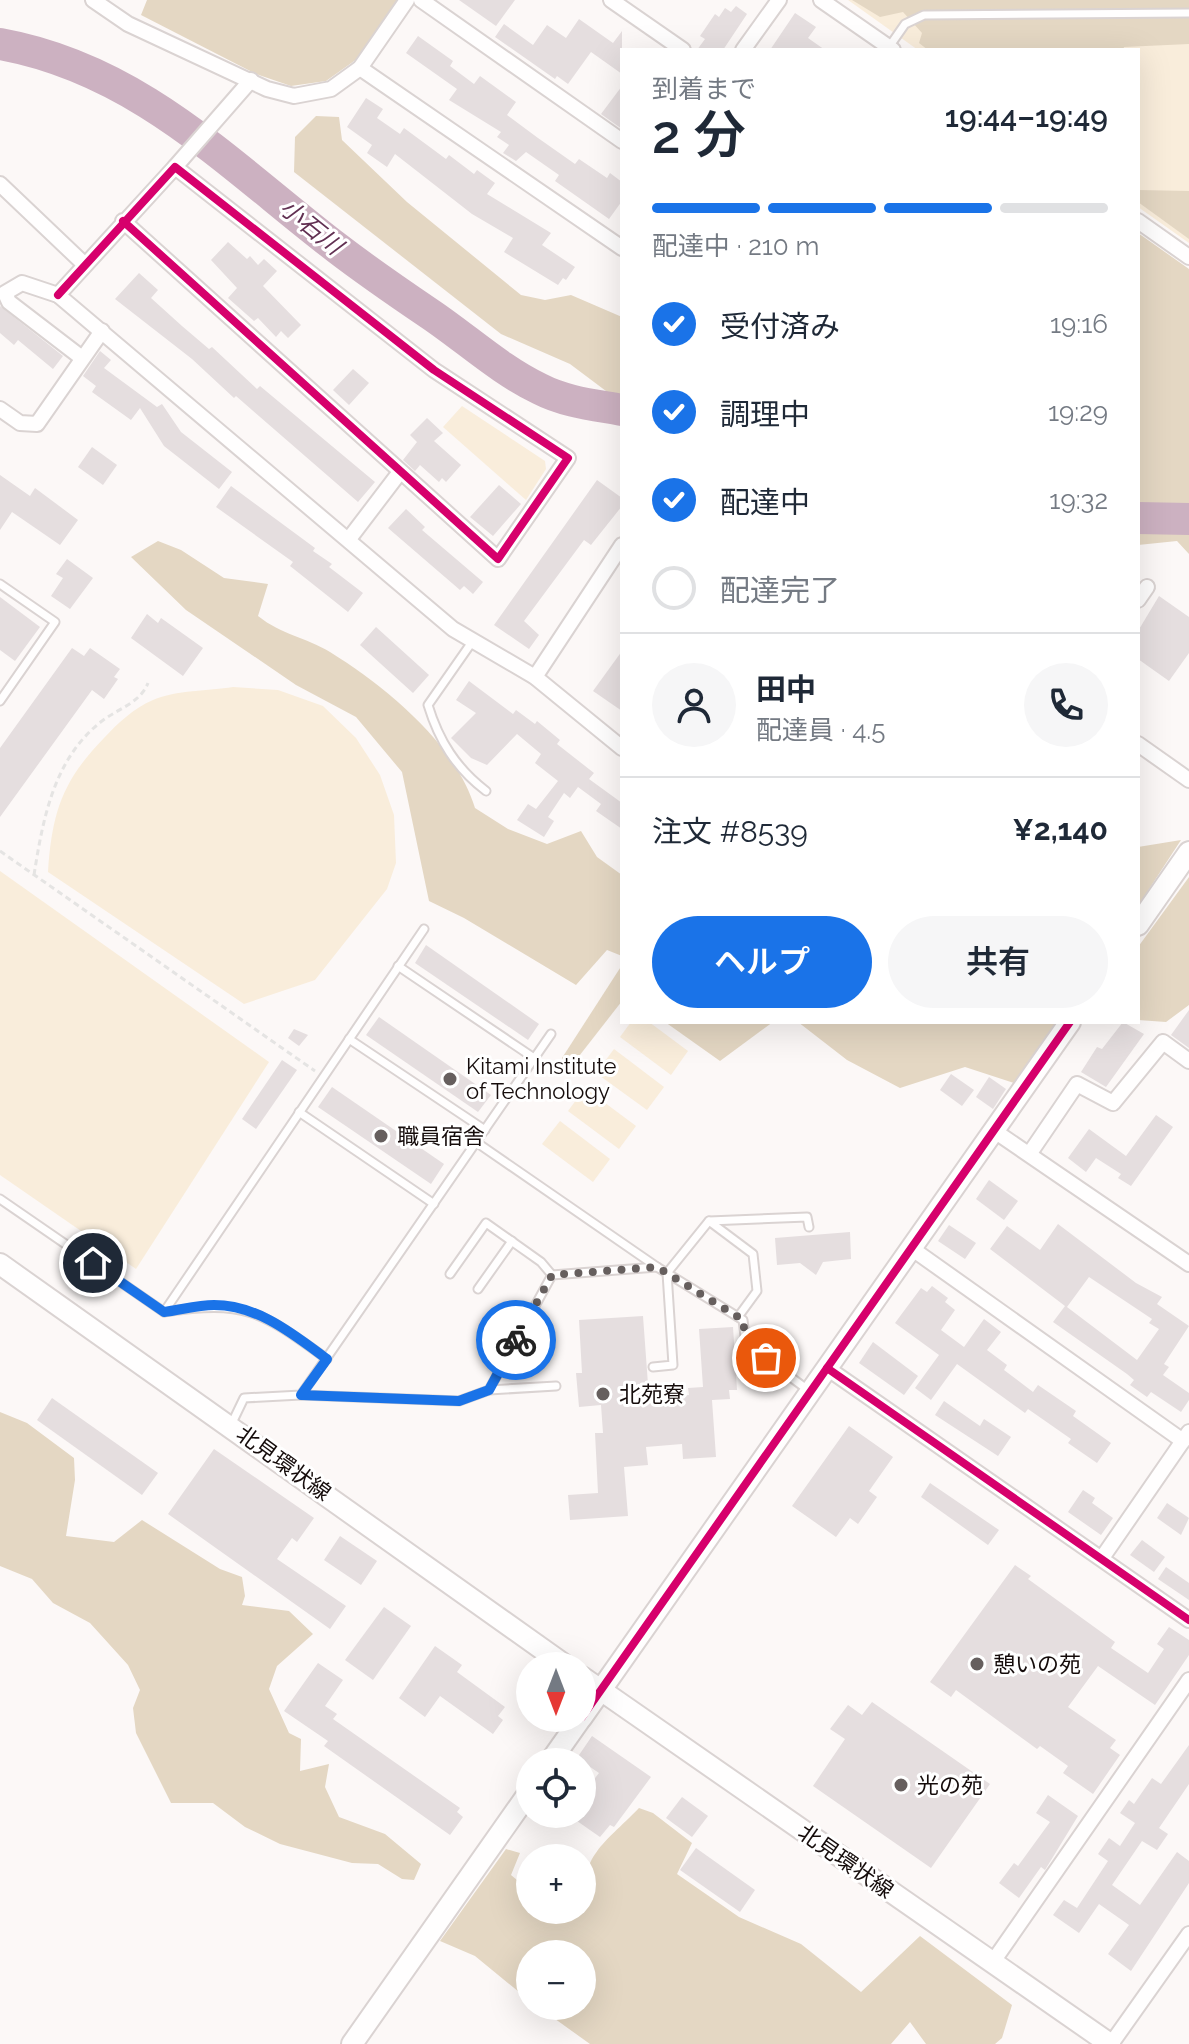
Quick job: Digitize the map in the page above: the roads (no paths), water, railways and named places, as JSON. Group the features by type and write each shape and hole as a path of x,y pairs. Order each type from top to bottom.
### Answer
{"main road":[{"path":"1140,922 1189,852"},
{"path":"596,1697 1069,1024"},
{"name":"北見環状線","path":"0,1264 231,1425 547,1652"},
{"name":"北見環状線","path":"596,1687 1110,2044"},
{"path":"352,2044 516,1811"}],"street":[{"path":"93,0 128,24 267,89 294,96 331,89 360,68 407,0"},
{"path":"421,0 620,140"},
{"path":"611,0 680,48"},
{"path":"744,48 779,0"},
{"path":"821,0 890,48"},
{"path":"360,68 620,247"},
{"path":"58,295 251,80"},
{"path":"123,221 498,559 568,458 434,370 175,167"},
{"path":"0,184 84,264"},
{"path":"1140,222 1189,257"},
{"path":"82,358 9,302 5,293 22,283 58,295 358,528 472,642 535,677 620,746"},
{"path":"0,409 20,423 37,424 102,331"},
{"path":"358,528 400,472"},
{"path":"535,677 620,548"},
{"path":"1140,597 1147,587"},
{"path":"1140,745 1189,780"},
{"path":"1030,1153 1077,1084 1113,1103 1163,1042 1189,1061"},
{"path":"993,1130 1189,1264"},
{"path":"911,1248 1186,1436 1102,1558"},
{"path":"827,1368 1189,1620"},
{"path":"992,1963 1189,1680"},
{"path":"1110,2044 1189,1934"}],"lane":[{"path":"892,48 905,24 924,15 1189,13"},
{"path":"0,584 55,622 0,701"},
{"path":"472,642 428,705 443,743 464,774 486,791"},
{"path":"164,1312 424,929"},
{"path":"398,966 534,1058"},
{"path":"301,1395 551,1034"},
{"path":"349,1039 485,1130"},
{"path":"299,1112 434,1204"},
{"path":"476,1142 657,1267 743,1320 746,1344 804,1387"},
{"path":"0,1199 164,1312 214,1305 241,1308 274,1321 327,1359"},
{"path":"653,1367 673,1365 667,1273 709,1221 807,1217 809,1227"},
{"path":"709,1221 753,1254 757,1291 738,1317"},
{"path":"450,1274 486,1223 552,1275 657,1267"},
{"path":"478,1289 512,1241"},
{"path":"489,1390 552,1275"},
{"path":"231,1425 244,1398 301,1395 459,1401 489,1390 556,1386"}],"waterway":[{"name":"小石川","path":"0,44 50,57 96,75 140,98 220,154 360,265 497,364 560,397 620,410"},
{"name":"小石川","path":"1140,518 1189,519"}],"place":[{"name":"Kitami Institute of Technology","path":"450,1079"},
{"name":"職員宿舎","path":"381,1136"},
{"name":"北苑寮","path":"603,1394"},
{"name":"憩いの苑","path":"977,1664"},
{"name":"光の苑","path":"901,1785"}]}
